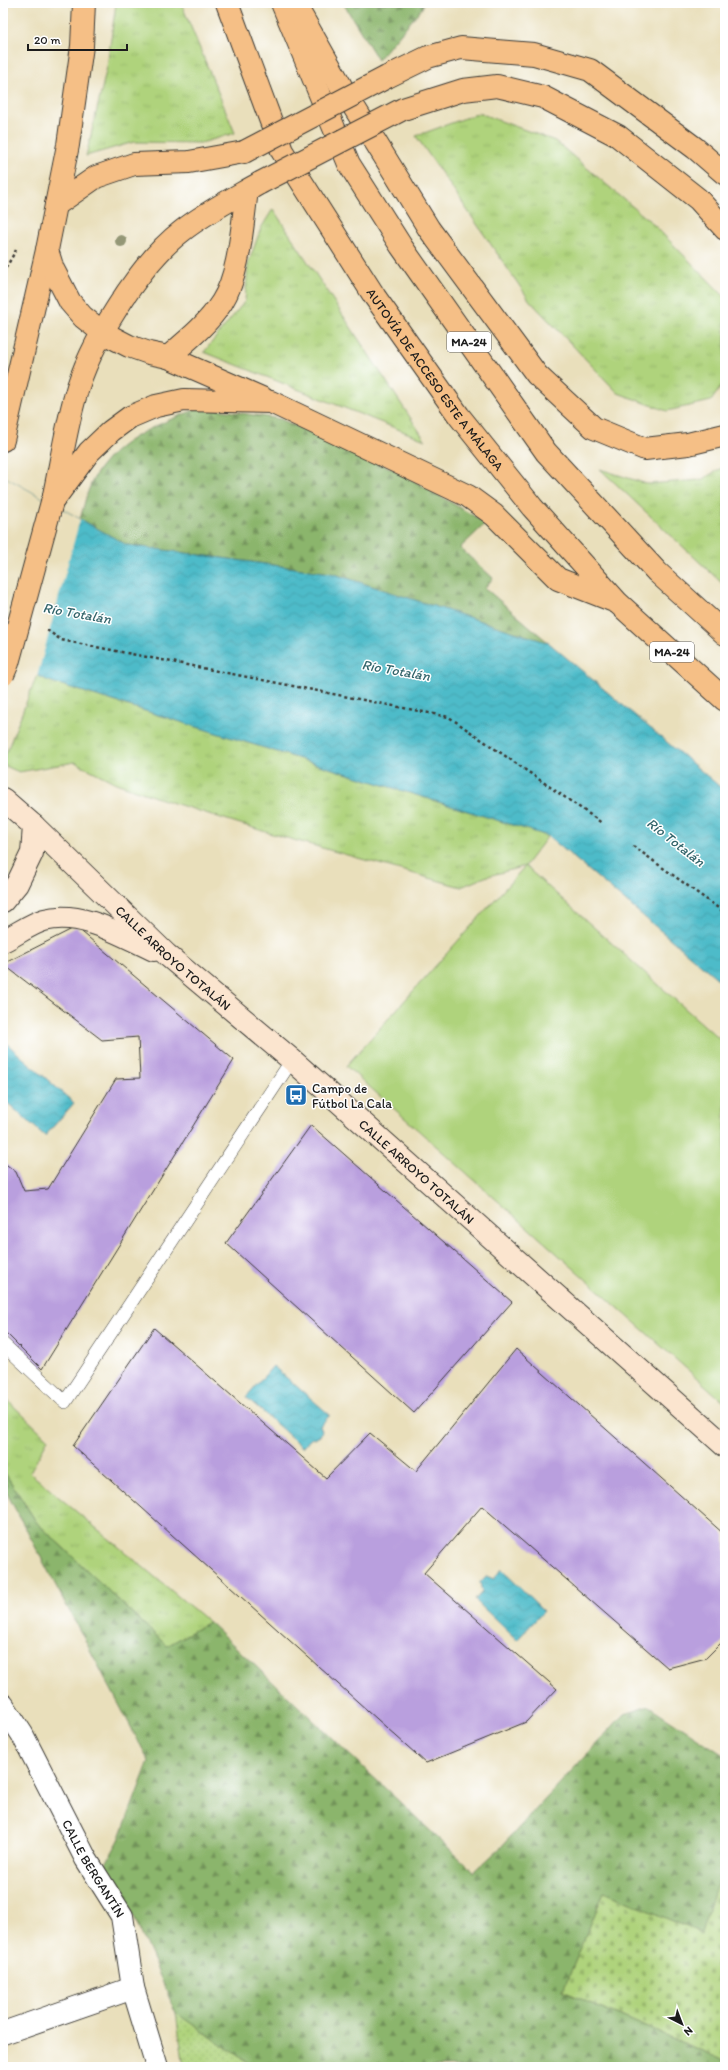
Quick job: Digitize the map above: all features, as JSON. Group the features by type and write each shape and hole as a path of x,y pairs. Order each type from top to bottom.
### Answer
{"main road":[{"path":"3,440 47,250 68,145 82,46 84,3"},
{"name":"AUTOVÍA DE ACCESO ESTE A MÁLAGA","path":"227,3 282,151 375,297 469,428 532,507 618,604 725,700"},
{"name":"MA-24","path":"282,3 349,164 410,259 546,452 657,572 725,634"},
{"path":"294,3 341,86 429,229 538,375 594,428 645,449 688,444 725,436"},
{"path":"56,206 96,177 134,164 189,162 244,152 428,57 461,48 534,54 590,70 696,148 725,174"},
{"path":"3,675 8,662 52,502 75,396 102,332 154,258 181,231 253,187 403,109 463,90 497,86 543,97 618,136 698,199 725,229"},
{"path":"168,357 210,319 223,301 235,264 253,187"},
{"path":"47,250 53,269 70,302 83,317 102,332 129,346 149,353 168,357 232,384 468,496 494,515 558,579 618,604"},
{"path":"52,502 89,452 111,431 130,417 156,406 184,400 271,402"}],"street":[{"name":"CALLE ARROYO TOTALÁN","path":"3,799 34,826 166,955 292,1060 725,1446"},
{"path":"3,902 16,884 32,853 34,826"},
{"path":"3,941 44,920 73,918 101,926 166,955"},
{"name":"CALLE BERGANTÍN","path":"3,1705 22,1734 86,1859 122,1916 133,1988 157,2067"},
{"path":"3,2033 133,1988"}],"lane":[{"path":"3,1344 65,1402 292,1060"}],"path":[{"path":"44,627 61,640 449,717 602,823"},
{"path":"632,846 725,913"}],"green space":[{"path":"116,3 181,3 235,133 201,143 134,142 86,156 107,67"},
{"path":"343,3 424,3 422,8 378,60"},
{"path":"479,113 555,141 652,223 725,297 725,381 711,401 667,411 618,393 530,301 416,136"},
{"path":"273,209 425,440 204,352 245,301 248,264 261,228"},
{"path":"202,407 280,419 397,471 486,523 460,548 493,578 485,588 549,643 331,573 127,545 80,519 94,478 103,464 114,452 127,442 156,426"},
{"path":"725,466 725,586 600,469 647,484 701,480"},
{"path":"37,675 49,681 548,836 525,866 485,877 461,887 269,833 161,799 116,783 75,762 19,772 3,765 3,761"},
{"path":"525,866 725,1044 725,1403 346,1066"},
{"path":"3,1396 48,1439 30,1473 209,1622 167,1646 37,1523 3,1470"},
{"path":"3,1470 37,1523 167,1646 209,1622 474,1872 501,1847 624,1714 649,1706 725,1756 725,1864 701,1933 604,1892 563,1991 725,2061 725,2067 254,2067 176,2013 132,1912 104,1867 119,1840 149,1761 3,1486"},
{"path":"724,1863 725,2061 563,1991 604,1892 701,1933"},
{"path":"176,2013 254,2067 184,2067"}],"water":[{"name":"Río Totalán","path":"3,476 127,545 331,573 549,643 725,791 725,985 548,836 49,681 3,660"},
{"path":"6,1043 74,1103 45,1136 3,1099 3,1046"},
{"path":"273,1366 330,1415 320,1426 322,1431 320,1436 315,1439 312,1438 302,1447 246,1397"},
{"path":"501,1569 544,1611 517,1640 475,1600 482,1592 480,1582 486,1576 494,1579"}],"pier":[{"path":"3,476 80,519 37,677 3,662"}],"building":[{"path":"76,927 234,1060 42,1369 3,1330 3,1162 16,1172 24,1191 48,1189 116,1079 140,1078 138,1037 102,1040 3,964"},
{"path":"311,1125 512,1302 414,1413 226,1243"},
{"path":"154,1328 326,1478 370,1433 416,1471 516,1349 725,1535 725,1639 706,1658 668,1668 482,1506 424,1573 557,1689 526,1722 426,1763 73,1446"}],"place":[{"name":"Campo de Fútbol La Cala","path":"296,1095"}]}
